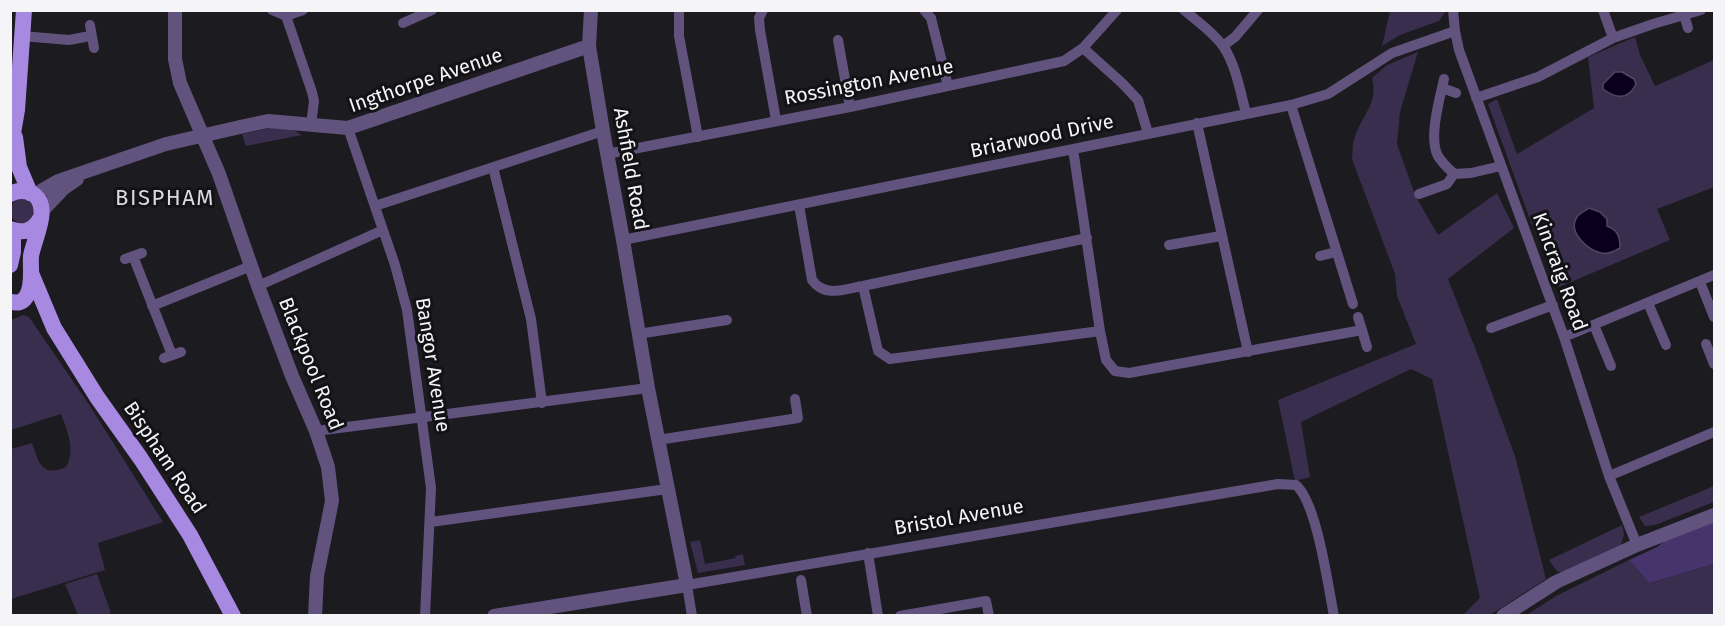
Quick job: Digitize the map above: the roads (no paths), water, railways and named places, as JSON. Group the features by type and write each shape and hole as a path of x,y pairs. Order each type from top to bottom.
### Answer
{"main road":[{"path":"10,151 15,134 24,10"},
{"path":"15,134 20,167 32,194 40,202 41,215 31,258 29,292 16,302"},
{"path":"10,194 21,191 32,194"},
{"path":"10,265 13,252 12,230 23,232 32,229 41,215"},
{"name":"Bispham Road","path":"31,273 54,328 97,397 141,459 190,535 233,615"},
{"name":"Bispham Road","path":"16,302 54,328"}],"street":[{"name":"Blackpool Road","path":"175,10 176,66 180,83 219,174 258,286 328,466 332,501 317,576 315,615"},
{"path":"272,10 286,16 303,10"},
{"path":"403,24 432,10"},
{"name":"Ashfield Road","path":"591,10 589,46 607,154 638,334 692,615"},
{"path":"680,10 679,36 698,137"},
{"path":"763,10 759,18 760,30 776,120"},
{"path":"924,10 931,18 948,86"},
{"name":"Rossington Avenue","path":"607,154 1064,62 1083,48 1117,10"},
{"path":"1184,10 1223,46 1232,64 1246,113"},
{"path":"1223,46 1235,37 1258,10"},
{"name":"Kincraig Road","path":"1453,10 1459,50 1553,305 1609,476 1637,545"},
{"path":"1603,10 1612,38"},
{"path":"1476,98 1538,76 1612,38 1701,10"},
{"path":"1684,15 1688,28"},
{"path":"286,16 314,101 311,125"},
{"path":"22,36 69,40 90,30 93,48"},
{"name":"Briarwood Drive","path":"623,240 1291,105 1328,94 1392,53 1455,32"},
{"path":"842,45 850,106"},
{"name":"Ingthorpe Avenue","path":"32,194 58,182 166,144 268,121 348,128 589,46"},
{"path":"1083,48 1138,100 1148,133"},
{"path":"1456,93 1443,84 1435,118 1436,153 1442,163 1455,174 1472,173 1501,166"},
{"path":"1291,105 1353,304"},
{"path":"1197,123 1248,352"},
{"name":"Bangor Avenue","path":"348,128 383,230 407,310 431,488 425,615"},
{"path":"375,206 603,130"},
{"path":"1073,149 1100,330 1106,360 1115,371 1129,373 1362,330"},
{"path":"493,167 531,319 542,403"},
{"path":"41,215 64,188 86,172"},
{"path":"1419,194 1447,184 1455,174"},
{"path":"798,205 812,280 818,288 828,292 1087,238"},
{"path":"258,286 383,230"},
{"path":"1169,245 1221,236"},
{"path":"1320,256 1336,252"},
{"path":"134,256 172,355"},
{"path":"152,306 252,266"},
{"path":"1564,337 1714,275"},
{"path":"1700,282 1714,317"},
{"path":"863,286 878,351 890,359 1100,330"},
{"path":"1648,303 1666,345"},
{"path":"1491,328 1553,305"},
{"path":"1358,317 1367,347"},
{"path":"638,334 727,320"},
{"path":"1594,325 1611,366"},
{"path":"1706,344 1714,364"},
{"path":"316,431 648,388"},
{"path":"658,440 798,418 795,399"},
{"path":"1609,476 1714,432"},
{"name":"Bristol Avenue","path":"494,615 687,585 1272,484 1296,485 1305,496 1315,526 1334,615"},
{"path":"431,522 667,489"},
{"path":"1503,615 1551,585 1637,545 1714,515"},
{"path":"868,553 878,615"},
{"path":"801,580 807,615"},
{"path":"900,615 986,601 988,615"}],"district":[{"name":"BISPHAM","path":"165,199"}]}
